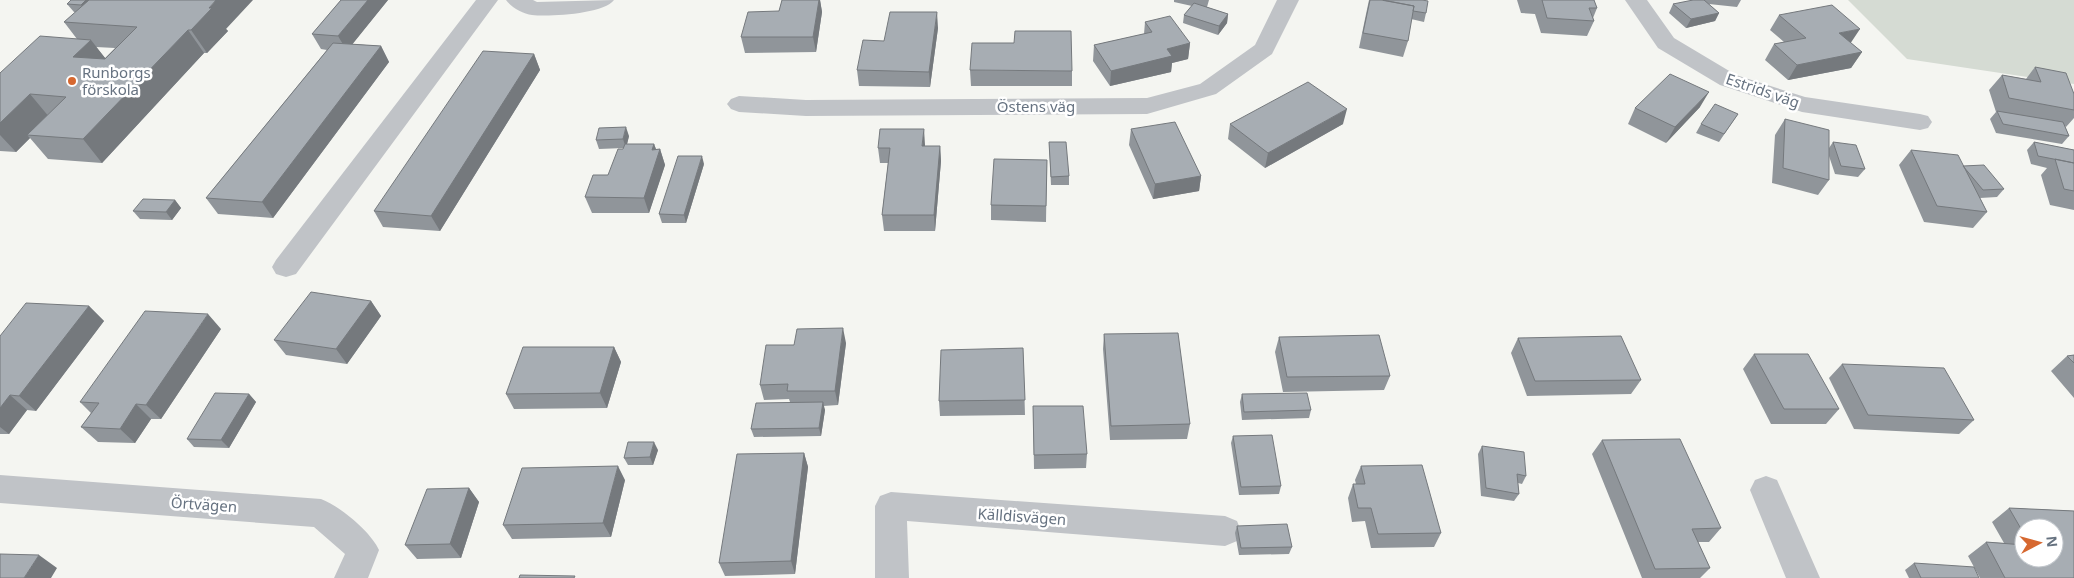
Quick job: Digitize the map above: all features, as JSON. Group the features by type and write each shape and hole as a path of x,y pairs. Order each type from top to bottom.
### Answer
{"street":[{"path":"286,267 487,0"},
{"path":"517,0 533,9 588,6 603,0"},
{"name":"Östens väg","path":"739,104 806,108 1147,106 1208,89 1264,49 1288,0"},
{"name":"Estrids väg","path":"1636,0 1666,43 1728,80 1802,104 1920,122"},
{"name":"Örtvägen","path":"0,490 321,513 363,550 352,578"},
{"path":"1766,490 1803,578"},
{"name":"Källdisvägen","path":"892,578 891,506 1225,530"}],"shaded area":[{"path":"1848,0 2074,0 2074,84 1907,59"}],"building":[{"path":"71,0 86,0 81,5 67,4"},
{"path":"89,0 216,0 209,8 212,8 191,30 188,30 83,139 27,135 66,97 30,94 0,123 0,73 40,36 91,40 73,57 105,59 137,27 64,22"},
{"path":"341,0 368,0 338,36 312,34"},
{"path":"782,0 819,0 813,37 741,37 748,12 779,11"},
{"path":"1370,0 1414,6 1408,41 1363,33"},
{"path":"1383,0 1428,1 1426,13 1413,11 1414,6"},
{"path":"1542,0 1594,0 1597,8 1589,8 1594,21 1547,18"},
{"path":"1704,0 1719,13 1691,19 1673,4"},
{"path":"1194,3 1228,14 1219,26 1184,15"},
{"path":"1832,5 1860,29 1839,33 1862,52 1797,65 1774,44 1806,38 1779,15"},
{"path":"890,12 937,12 929,72 857,70 863,40 884,41"},
{"path":"1170,16 1190,43 1167,49 1172,56 1111,71 1094,45 1152,32 1145,22"},
{"path":"1015,31 1071,31 1072,71 970,70 972,43 1014,43"},
{"path":"333,43 381,46 262,202 206,198"},
{"path":"483,51 534,54 431,216 374,211"},
{"path":"2035,67 2066,73 2074,94 2074,110 2009,98 2002,75 2041,82"},
{"path":"1670,74 1709,92 1675,127 1635,108"},
{"path":"1308,82 1347,109 1268,153 1230,124"},
{"path":"1715,104 1738,114 1724,134 1701,124"},
{"path":"1997,111 2063,122 2069,136 2003,124"},
{"path":"1785,119 1829,130 1829,180 1783,168"},
{"path":"1175,122 1201,176 1155,184 1131,129"},
{"path":"626,127 623,139 596,140 599,128"},
{"path":"880,129 924,129 922,146 940,146 934,215 882,215 890,148 878,148"},
{"path":"1049,142 1066,142 1069,176 1051,177"},
{"path":"1833,142 1856,145 1865,169 1841,166"},
{"path":"2034,142 2074,150 2074,163 2038,156"},
{"path":"625,144 654,144 652,150 660,149 644,198 585,197 593,175 608,175 618,149 623,149"},
{"path":"1911,150 1958,155 1987,212 1937,206"},
{"path":"678,156 702,156 684,215 659,214"},
{"path":"994,159 1047,160 1046,206 991,205"},
{"path":"2055,159 2074,163 2074,191 2064,189"},
{"path":"1984,165 2004,189 1983,190 1963,166"},
{"path":"143,199 175,200 166,212 133,211"},
{"path":"311,292 371,301 336,349 274,340"},
{"path":"26,303 89,306 19,396 10,395 0,408 0,336"},
{"path":"145,311 208,314 146,405 136,404 120,429 81,427 99,403 80,402"},
{"path":"843,328 835,391 787,391 788,384 760,385 766,345 794,345 797,329"},
{"path":"1178,333 1190,424 1111,426 1104,334"},
{"path":"1379,335 1390,376 1287,377 1279,337"},
{"path":"1621,336 1641,380 1535,381 1518,338"},
{"path":"523,347 614,347 600,393 506,394"},
{"path":"1023,348 1025,400 939,401 941,350"},
{"path":"1754,354 1808,354 1839,409 1784,409"},
{"path":"2074,355 2074,363 2067,356"},
{"path":"1842,364 1944,368 1974,420 1868,415"},
{"path":"215,393 249,394 221,440 187,439"},
{"path":"1307,393 1311,410 1244,412 1242,394"},
{"path":"823,402 819,428 751,429 756,403"},
{"path":"1033,406 1083,406 1087,454 1034,455"},
{"path":"1272,435 1281,486 1241,487 1233,436"},
{"path":"1680,439 1721,528 1692,529 1710,568 1655,569 1602,440"},
{"path":"628,442 654,442 650,457 624,458"},
{"path":"1482,446 1524,452 1526,476 1517,474 1519,494 1486,488"},
{"path":"804,453 791,561 719,563 737,454"},
{"path":"1422,465 1441,533 1378,534 1371,508 1358,508 1353,484 1365,484 1361,466"},
{"path":"618,466 603,523 503,525 522,468"},
{"path":"469,488 450,544 405,545 427,489"},
{"path":"2009,508 2074,511 2074,578 2005,578 1986,542 2014,544 2014,568 2064,568 2064,518 2015,518"},
{"path":"1287,524 1292,547 1241,548 1237,526"},
{"path":"0,554 39,555 24,578 0,578"},
{"path":"1914,563 1974,567 1979,578 1921,578"},
{"path":"520,575 575,576 574,578 519,578"}],"place":[{"name":"Runborgs förskola","path":"72,81"}]}
